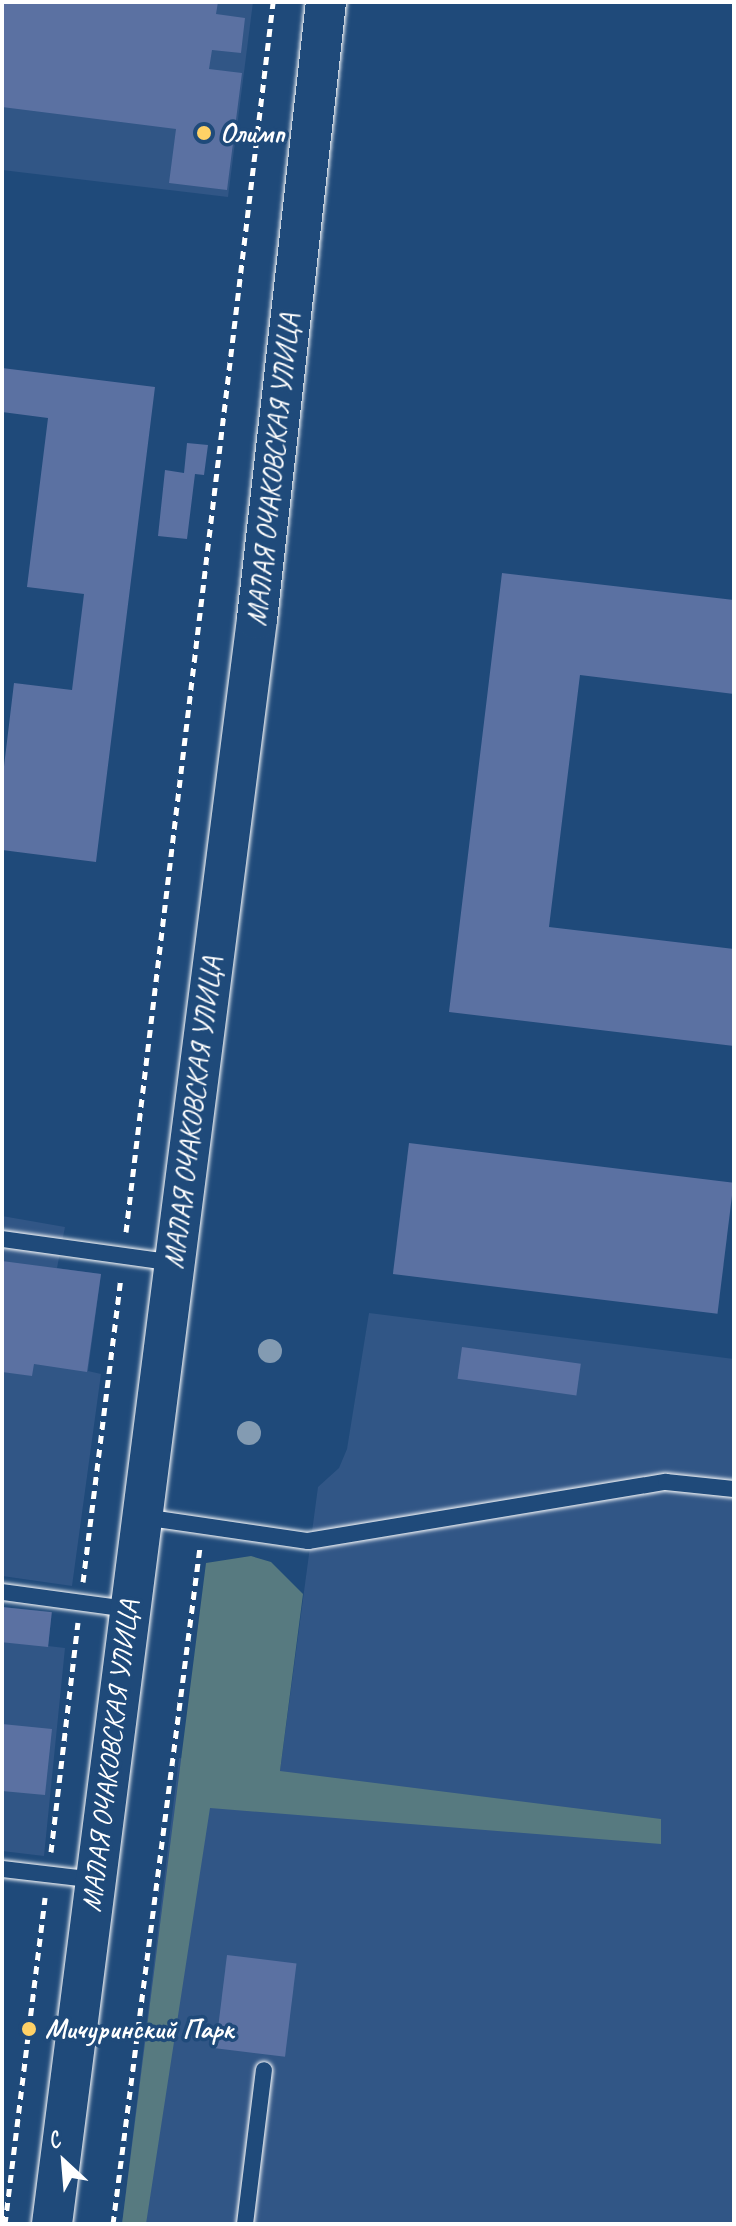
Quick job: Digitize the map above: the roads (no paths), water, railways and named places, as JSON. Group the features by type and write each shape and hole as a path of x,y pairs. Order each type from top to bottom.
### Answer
{"street":[{"name":"МАЛАЯ ОЧАКОВСКАЯ УЛИЦА","path":"52,2224 128,1609 257,619 326,2"}],"lane":[{"path":"2,1239 174,1263"},
{"path":"141,1517 308,1541 666,1482 734,1489"},
{"path":"2,1592 128,1609"},
{"path":"2,1869 95,1880"},
{"path":"245,2224 264,2070"}],"place":[{"name":"Олимп","path":"204,133"},
{"name":"Мичуринский Парк","path":"29,2029"}]}
